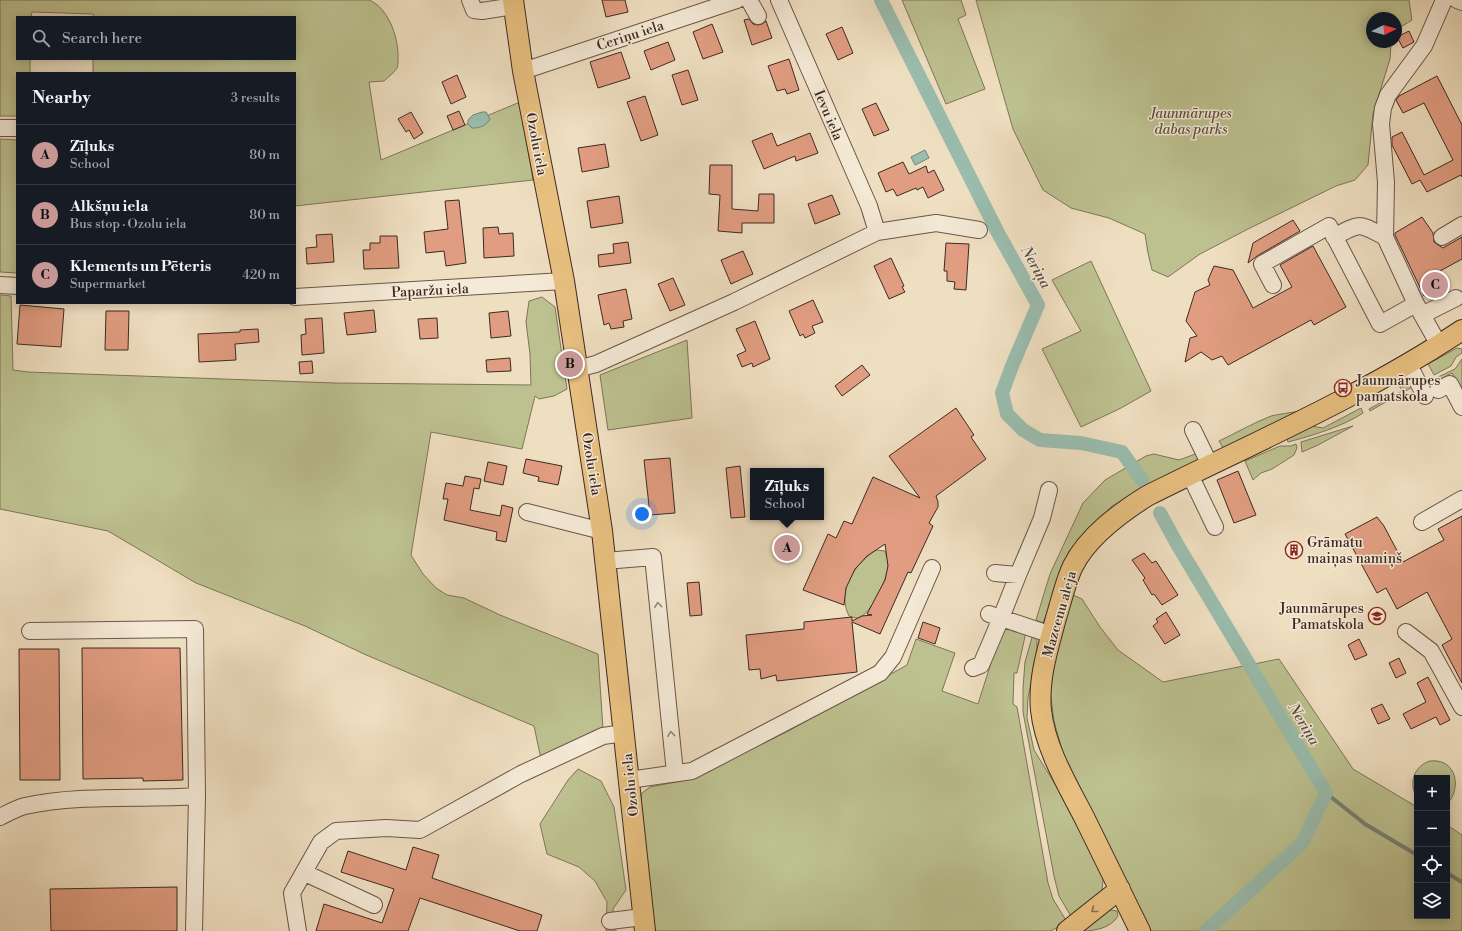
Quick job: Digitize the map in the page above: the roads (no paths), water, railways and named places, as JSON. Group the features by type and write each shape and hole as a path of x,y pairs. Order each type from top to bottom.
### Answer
{"main road":[{"name":"Ozolu iela","path":"513,3 523,71 564,281 602,531 644,924"},
{"name":"Mazcenu aleja","path":"1134,930 1120,889 1059,767 1047,738 1041,711 1041,686 1052,636 1073,567 1080,554 1108,524 1126,509 1147,496 1330,406 1408,363 1462,330"},
{"path":"1067,931 1120,889"}],"street":[{"path":"470,0 474,10 482,11 513,3"},
{"name":"Ceriņu iela","path":"523,71 737,0"},
{"path":"749,0 758,16"},
{"name":"Ievu iela","path":"779,0 869,206 877,232"},
{"path":"1439,345 1419,309 1386,237 1386,182 1381,124 1383,108 1388,95 1424,46 1444,0"},
{"path":"1456,0 1462,2"},
{"path":"0,128 16,128"},
{"path":"577,369 596,364 734,302 877,232 936,223 979,230"},
{"path":"1442,237 1462,225"},
{"path":"1273,286 1262,264 1329,226 1380,324 1419,309 1456,298"},
{"path":"1334,237 1354,226 1364,226 1386,237"},
{"name":"Paparžu iela","path":"296,297 564,281"},
{"path":"0,285 16,286"},
{"path":"1408,363 1432,393 1450,384 1462,407"},
{"path":"1193,430 1210,465"},
{"path":"1190,475 1215,527"},
{"path":"973,668 981,665 995,616 1018,575 1042,518 1049,490"},
{"path":"1422,522 1462,499"},
{"path":"527,512 602,531"},
{"path":"605,562 653,557 675,773"},
{"path":"629,780 692,771 880,673 894,657 932,568"},
{"path":"994,573 1018,575"},
{"path":"995,616 1052,636"},
{"path":"30,631 195,629 196,796 194,931"},
{"path":"1406,632 1431,651 1462,707"},
{"path":"298,931 292,893 305,873 321,842 336,831 386,828 420,830 521,774 603,736 624,733"},
{"path":"0,817 24,806 76,799 169,798 196,796"},
{"path":"305,873 374,905"},
{"path":"610,921 644,924"}],"waterway":[{"name":"Neriņa","path":"881,0 997,231 1038,305 1002,393 1007,414 1023,430 1040,440 1081,443 1122,452 1142,480"},
{"name":"Neriņa","path":"1160,513 1326,793 1302,843 1206,931"},
{"path":"1326,793 1365,824 1414,853"},
{"path":"1450,875 1462,882"}],"place":[{"name":"Klements un Pēteris","path":"1435,285"},
{"name":"Alkšņu iela","path":"570,364"},
{"name":"Jaunmārupes pamatskola","path":"1343,388"},
{"name":"Zīļuks","path":"787,548"},
{"name":"Grāmatu maiņas namiņš","path":"1294,550"},
{"name":"Jaunmārupes Pamatskola","path":"1377,616"}],"park label":[{"name":"Jaunmārupes dabas parks","path":"1191,122"}]}
